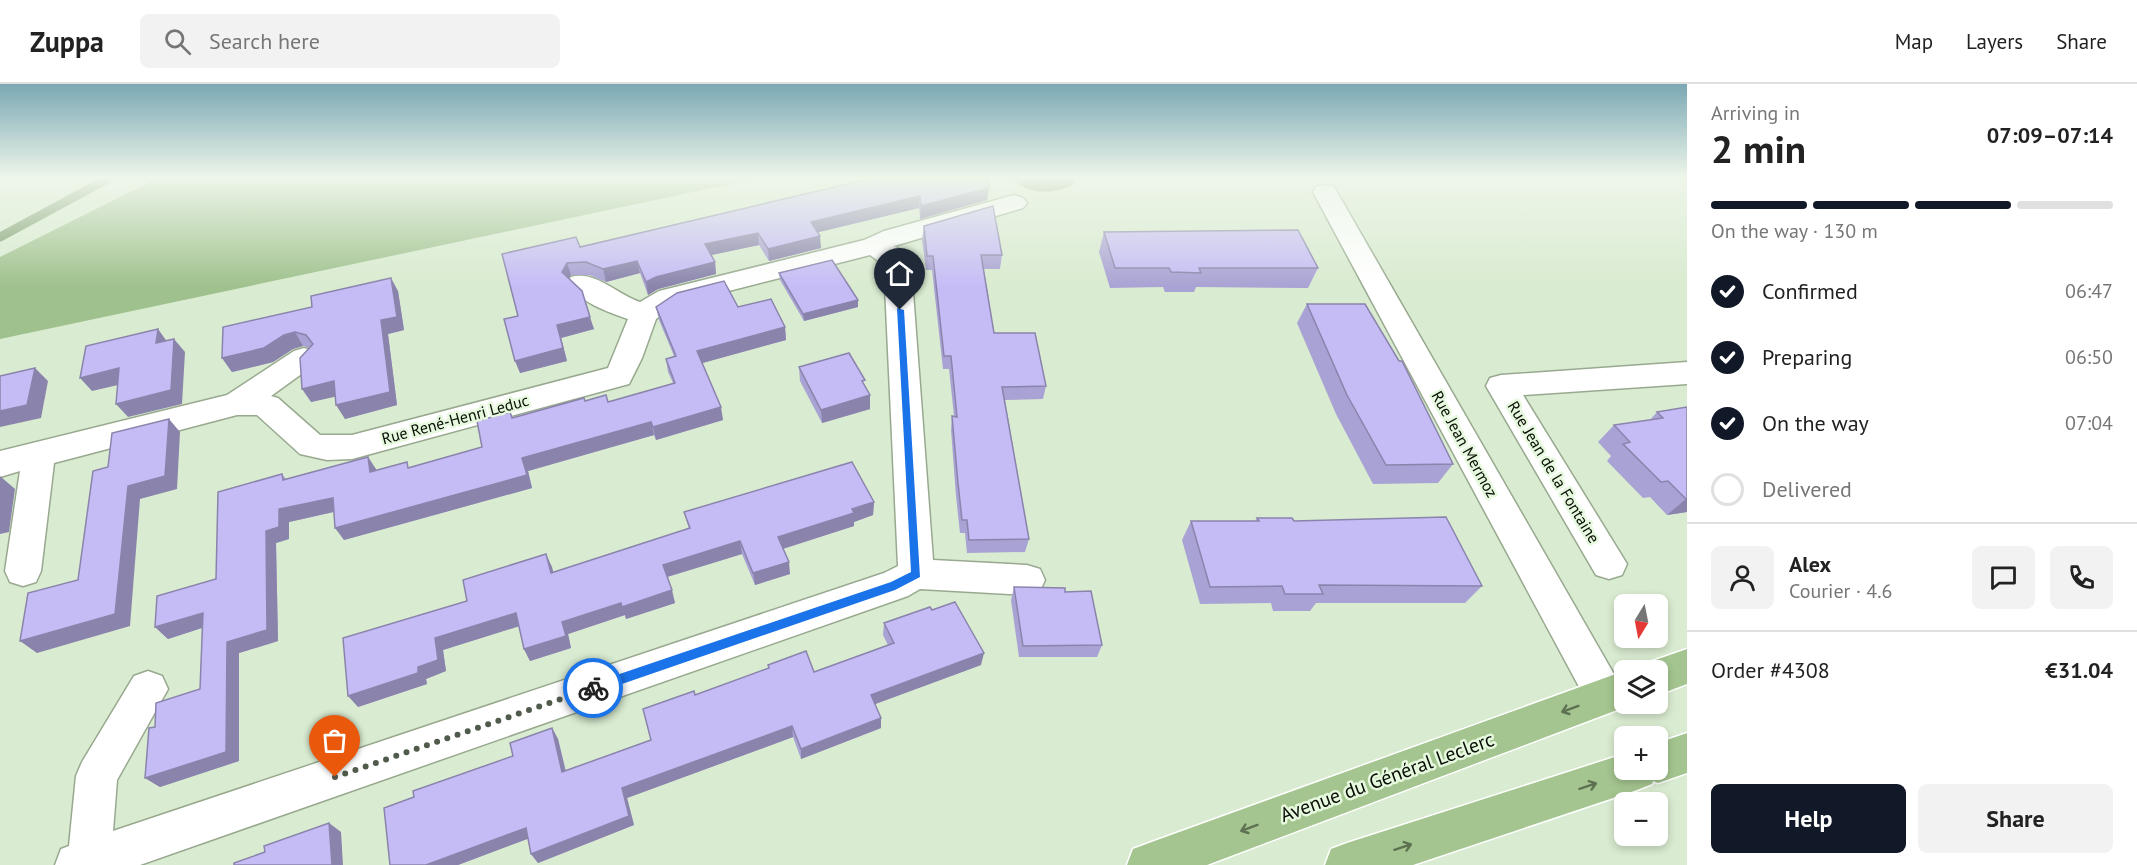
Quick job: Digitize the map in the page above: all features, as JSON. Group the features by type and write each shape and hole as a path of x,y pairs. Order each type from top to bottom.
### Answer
{"main road":[{"path":"1668,673 1687,666"},
{"name":"Avenue du Général Leclerc","path":"1149,865 1614,693"},
{"path":"1668,760 1687,753"},
{"path":"1347,865 1614,778"}],"street":[{"path":"581,284 615,304 645,314 669,297 873,246 893,237 973,214"},
{"name":"Rue Jean Mermoz","path":"1338,214 1614,691"},
{"path":"873,246 890,255 897,265 916,574"},
{"name":"Rue René-Henri Leduc","path":"0,464 237,404 267,406 311,445 327,448 352,447 618,376 627,364 645,314"},
{"name":"Rue René-Henri Leduc","path":"237,404 304,358"},
{"name":"Rue Jean de la Fontaine","path":"1610,564 1502,386 1687,373"},
{"path":"23,571 39,453"},
{"path":"148,688 97,776 83,863 895,585 916,574 1027,580"}],"shaded area":[{"path":"85,214 587,214 0,339 0,257"}],"building":[{"path":"718,214 843,214 811,222 820,236 768,249 758,233 705,244 715,262 656,277 646,282 637,261 603,269 586,262 567,263 562,272 582,291 590,317 557,325 563,348 515,361 504,319 518,316 502,254 576,237 580,247"},
{"path":"964,214 995,214 1002,255 981,255 994,333 1035,333 1046,386 1002,387 1029,539 969,540 967,520 962,520 952,416 957,417 951,356 944,356 933,256 927,256 924,226"},
{"path":"1298,230 1318,268 1199,268 1201,273 1171,272 1169,268 1115,268 1104,232"},
{"path":"832,260 858,300 803,314 779,273"},
{"path":"391,278 397,317 381,320 390,392 336,405 334,381 302,389 300,358 313,344 306,335 295,332 284,335 264,348 222,358 223,327 312,307 311,296"},
{"path":"724,281 738,307 771,299 785,327 697,351 721,407 653,427 651,422 522,458 527,475 335,528 333,498 279,509 279,527 266,531 267,630 227,642 226,752 145,778 149,728 155,727 156,703 200,689 203,613 155,627 157,596 216,579 218,492 282,474 283,480 368,457 370,472 407,462 408,468 482,447 477,421 510,412 512,418 584,398 585,401 606,395 608,402 675,383 666,359 676,356 656,307 677,293"},
{"path":"1307,304 1365,304 1399,361 1402,361 1453,464 1386,465 1347,395"},
{"path":"158,329 156,343 174,339 171,390 116,404 119,368 80,378 86,346"},
{"path":"849,353 865,380 862,381 870,395 821,410 799,367"},
{"path":"35,368 27,405 0,411 0,376"},
{"path":"1687,407 1686,499 1668,481 1661,482 1623,444 1630,442 1614,425 1663,418 1657,412"},
{"path":"169,419 165,476 128,486 115,614 20,641 28,593 78,580 93,471 108,467 112,433"},
{"path":"852,462 874,502 852,509 854,513 778,537 789,562 753,573 740,541 663,565 672,590 622,607 621,603 562,622 566,636 524,649 516,613 435,638 438,660 418,667 418,673 348,696 343,638 467,601 463,580 546,554 551,573 690,528 684,512"},
{"path":"1446,517 1482,586 1319,585 1323,594 1285,594 1282,586 1210,587 1191,521 1259,521 1257,518 1292,518 1294,521"},
{"path":"1014,587 1065,588 1065,592 1091,591 1102,645 1023,646"},
{"path":"955,602 984,653 871,695 881,718 801,749 792,726 622,788 629,816 531,854 526,828 426,865 390,865 384,808 414,797 413,791 513,756 510,743 552,728 562,772 651,740 643,709 694,691 695,695 769,668 768,665 806,651 814,672 894,643 884,623 930,607 932,610"},
{"path":"329,823 332,865 234,865 234,863 265,852 264,846"}],"waterway":[{"path":"0,237 42,214"}],"way so far":[{"path":"335,777 593,688"}],"route":[{"path":"593,688 895,585 916,574 917,555 900,310"}]}
